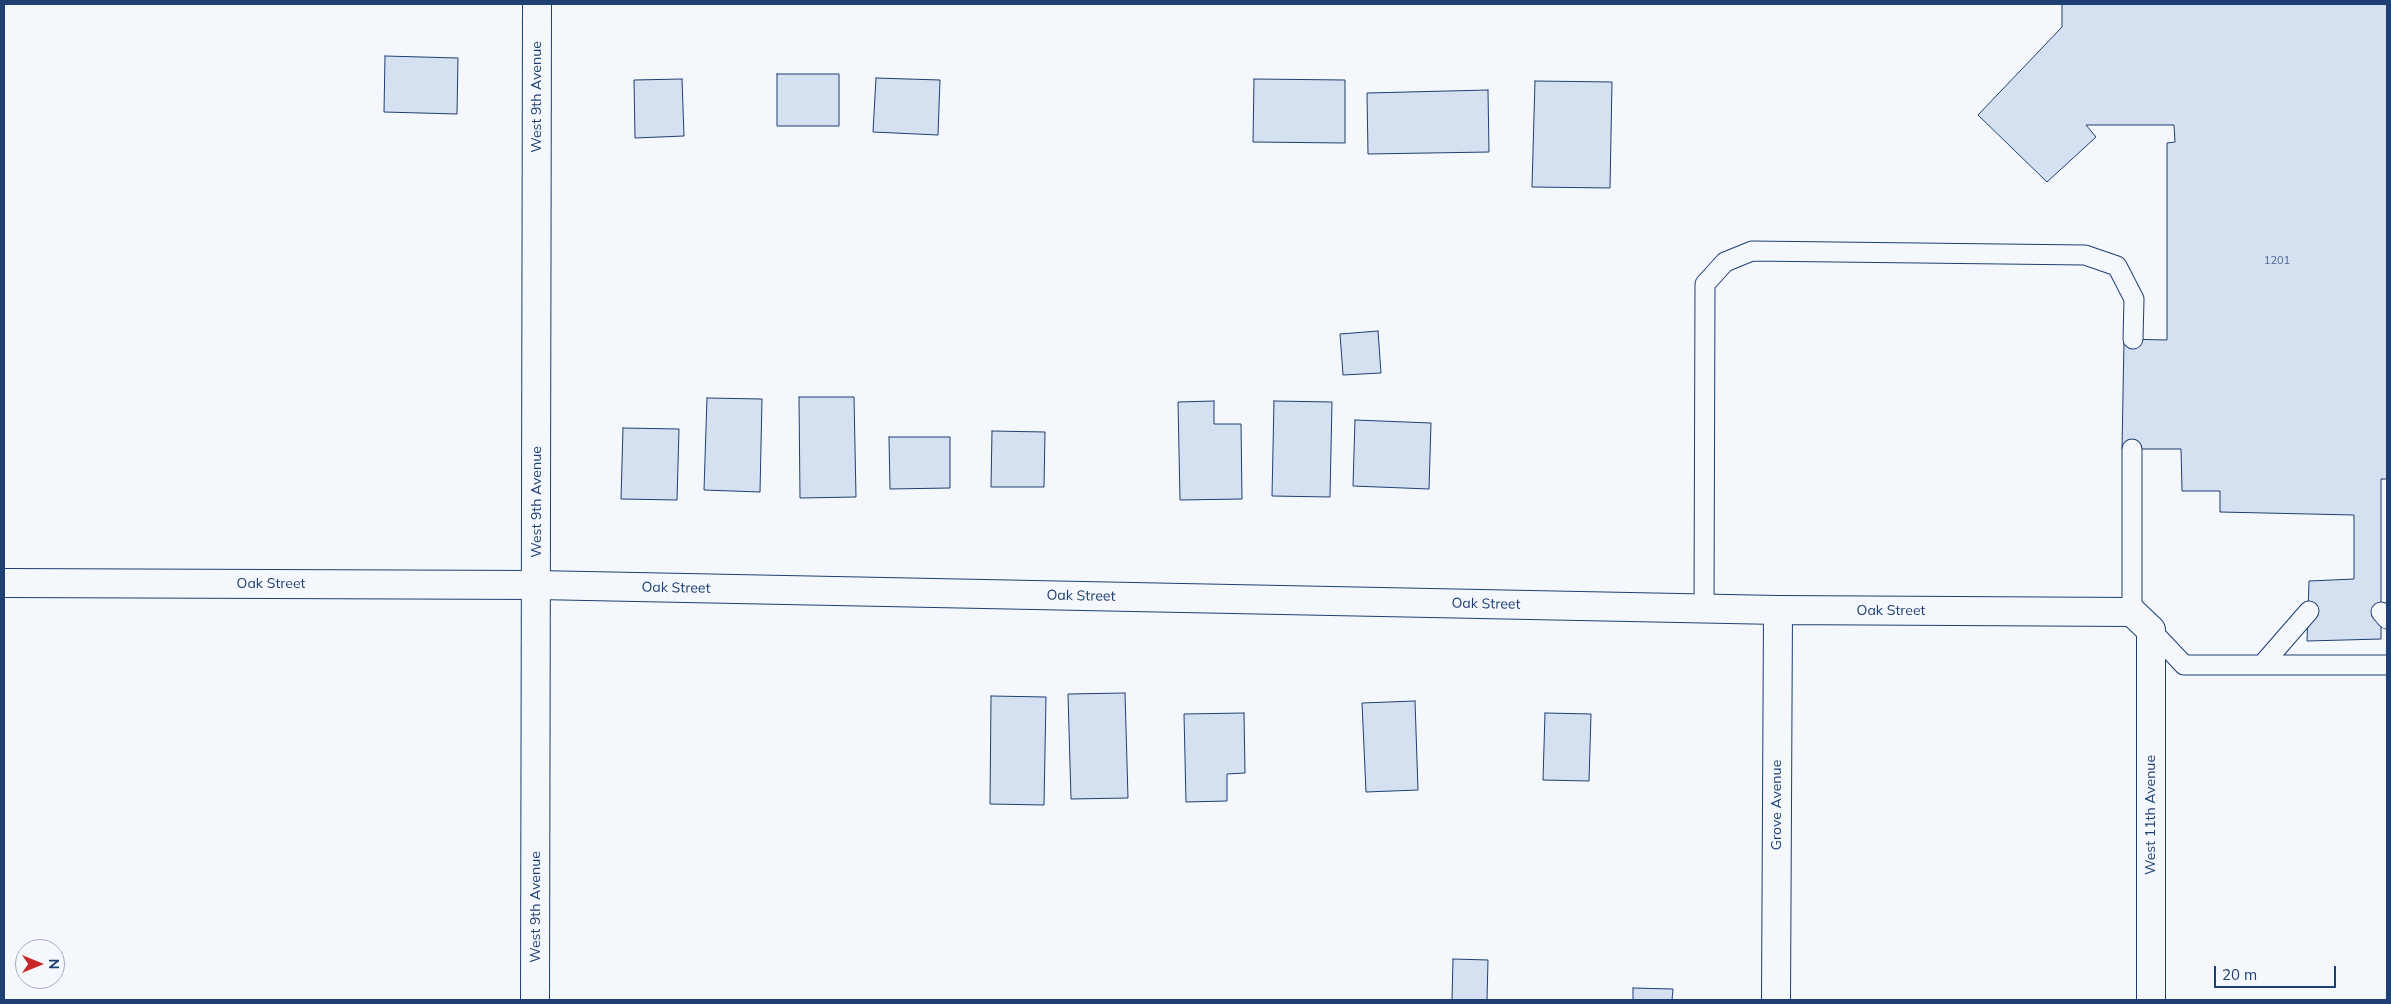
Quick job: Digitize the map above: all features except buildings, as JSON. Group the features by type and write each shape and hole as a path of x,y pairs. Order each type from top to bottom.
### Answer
{"street":[{"name":"West 9th Avenue","path":"535,1000 537,4"},
{"name":"Oak Street","path":"4,582 537,585 1704,608 2142,621"},
{"name":"Grove Avenue","path":"1776,1000 1778,610"},
{"name":"West 11th Avenue","path":"2142,621 2151,1000"}],"lane":[{"path":"1704,608 1706,284 1724,262 1752,250 2085,255 2117,266 2134,299 2133,340"},
{"path":"2132,449 2142,621 2184,665 2387,665"},
{"path":"2262,665 2309,611"}]}
